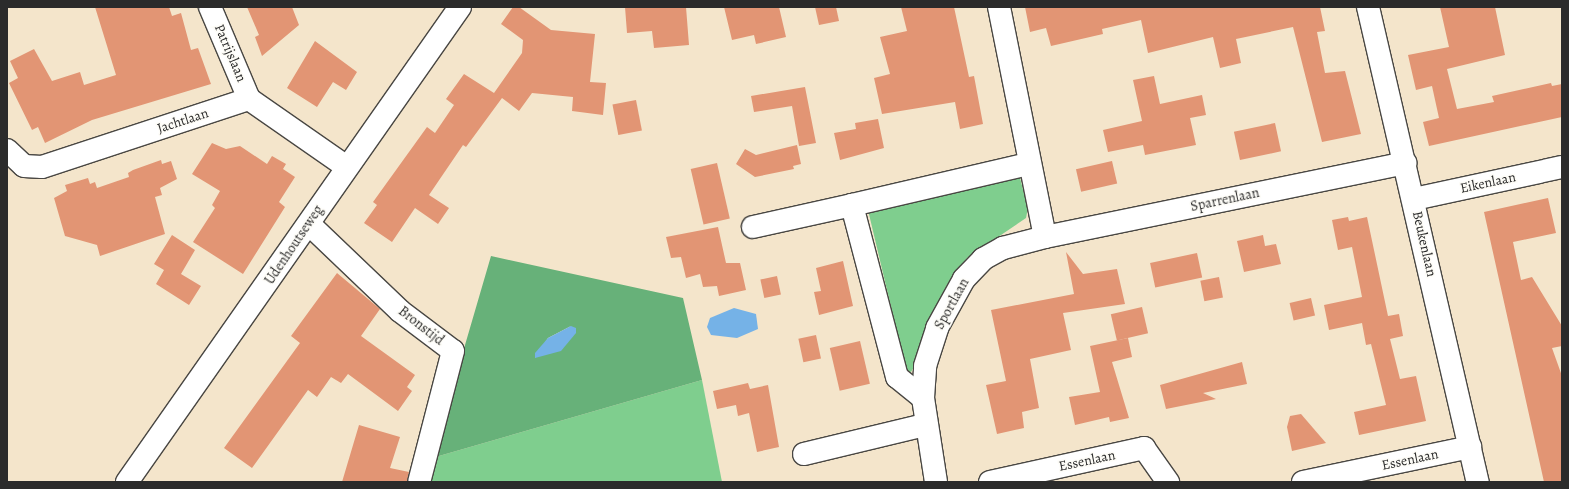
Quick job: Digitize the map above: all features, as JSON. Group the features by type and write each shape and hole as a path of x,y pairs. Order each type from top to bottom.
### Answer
{"street":[{"name":"Patrijslaan","path":"210,7 249,99"},
{"name":"Udenhoutseweg","path":"127,482 460,7"},
{"path":"999,7 1028,164 1045,237"},
{"name":"Beukenlaan","path":"1368,7 1414,199 1478,482"},
{"name":"Jachtlaan","path":"7,150 24,166 42,167 249,99"},
{"path":"249,99 347,167"},
{"name":"Sparrenlaan","path":"1045,237 1405,163"},
{"path":"753,227 1028,164"},
{"name":"Eikenlaan","path":"1414,199 1562,167"},
{"path":"852,205 897,377 923,398"},
{"name":"Bronstijd","path":"309,224 400,311 453,351 419,482"},
{"name":"Sportlaan","path":"936,482 925,425 923,398 925,366 935,336 964,279 982,259 1003,248 1045,237"},
{"path":"804,454 925,425"},
{"name":"Essenlaan","path":"1303,482 1470,447"},
{"name":"Essenlaan","path":"990,482 1144,448 1168,482"}],"green space":[{"path":"1020,178 1028,208 1026,218 967,258 947,285 932,316 917,362 911,372 906,370 868,210"},
{"path":"491,256 683,298 702,380 432,458","holes":["571,326 535,358 548,338"]},
{"path":"702,380 722,482 427,482 432,458"}],"water":[{"path":"734,308 756,314 758,329 737,338 711,335 707,327 710,318"},
{"path":"571,326 576,328 576,333 561,351 535,358 535,353 548,338"}],"building":[{"path":"95,7 169,7 172,16 181,13 191,50 198,48 211,84 92,120 45,143 38,127 32,130 9,83 18,78 10,61 34,49 52,81 80,72 84,85 116,75"},
{"path":"247,7 292,7 299,25 262,56 255,37 259,35"},
{"path":"513,7 519,7 551,30 595,34 590,82 606,83 603,115 572,111 573,97 532,93 519,111 502,98 466,147 463,145 429,195 449,208 438,224 415,208 392,242 364,223 377,205 373,202 427,127 435,133 454,105 446,99 464,74 494,93 522,53 523,40 501,24"},
{"path":"625,7 686,7 689,45 654,48 652,31 627,33"},
{"path":"724,7 779,7 786,37 756,44 754,35 732,40"},
{"path":"815,7 836,7 839,21 819,25"},
{"path":"901,7 954,7 969,77 974,76 983,124 960,129 955,102 882,114 874,78 890,74 880,37 907,31"},
{"path":"1025,7 1320,7 1325,31 1317,32 1325,73 1345,71 1361,134 1322,142 1293,27 1236,39 1241,63 1220,68 1213,37 1148,53 1141,20 1102,29 1103,34 1051,46 1046,28 1030,32"},
{"path":"1440,7 1495,7 1505,55 1447,69 1457,109 1494,102 1492,96 1551,83 1552,86 1562,84 1562,117 1429,146 1423,122 1439,118 1432,86 1416,90 1408,55 1449,47"},
{"path":"315,41 357,72 346,90 333,82 317,107 287,88"},
{"path":"1154,76 1160,104 1202,95 1206,115 1190,118 1196,145 1145,155 1143,145 1108,152 1103,130 1142,121 1133,80"},
{"path":"805,87 816,143 799,146 792,106 754,112 751,96"},
{"path":"636,100 642,130 618,135 612,105"},
{"path":"878,119 884,148 840,160 834,133 856,129 855,123"},
{"path":"1275,123 1281,151 1240,160 1234,132"},
{"path":"212,143 226,149 240,146 267,164 272,156 286,164 283,169 295,177 279,202 285,207 243,274 193,242 215,208 212,205 220,191 192,174"},
{"path":"797,145 801,164 793,166 794,169 755,177 736,164 745,149 756,155"},
{"path":"161,160 162,164 171,161 177,179 160,188 162,195 155,197 165,234 100,256 97,245 65,236 54,198 67,191 65,185 88,178 90,184 95,182 97,188 129,177 128,173 133,170"},
{"path":"1112,161 1117,183 1081,192 1076,169"},
{"path":"717,163 730,219 704,225 691,169"},
{"path":"1548,198 1556,233 1513,242 1521,280 1532,277 1562,326 1562,346 1552,348 1562,376 1562,482 1544,482 1484,212"},
{"path":"1348,217 1349,221 1367,217 1388,316 1399,314 1403,336 1390,339 1400,379 1416,376 1426,421 1359,435 1354,412 1386,405 1371,344 1366,345 1362,323 1329,330 1324,305 1362,297 1352,247 1338,250 1332,220"},
{"path":"718,227 726,263 740,263 746,290 719,296 717,286 703,287 700,274 686,278 681,257 671,258 666,237"},
{"path":"172,235 195,250 181,274 201,286 189,305 156,284 164,270 154,264"},
{"path":"1263,235 1265,246 1276,244 1281,264 1244,272 1237,241"},
{"path":"1066,252 1083,274 1117,269 1125,304 1063,313 1071,350 1030,359 1039,408 1022,412 1024,428 997,434 986,385 1006,381 991,310 1074,294"},
{"path":"1197,253 1202,277 1155,287 1150,263"},
{"path":"843,261 853,306 819,315 814,292 821,291 816,268"},
{"path":"337,273 380,309 361,336 415,375 407,387 412,391 398,411 348,374 341,383 331,377 317,397 308,390 252,468 224,448 300,343 291,336"},
{"path":"777,276 781,295 764,298 760,280"},
{"path":"1219,277 1223,298 1204,301 1200,281"},
{"path":"1311,298 1315,316 1294,320 1290,303"},
{"path":"1142,307 1148,333 1117,341 1111,314"},
{"path":"816,335 821,358 803,362 798,339"},
{"path":"1128,338 1132,357 1112,362 1129,418 1110,422 1109,417 1075,425 1069,397 1100,392 1090,346"},
{"path":"860,341 870,384 840,391 830,348"},
{"path":"1242,362 1247,384 1203,393 1216,399 1166,409 1160,385"},
{"path":"748,383 750,389 768,385 779,447 757,452 749,413 738,416 736,405 717,409 713,391"},
{"path":"1301,414 1326,443 1292,451 1287,427 1290,416"},
{"path":"359,425 400,437 390,468 409,472 407,482 342,482"}]}
